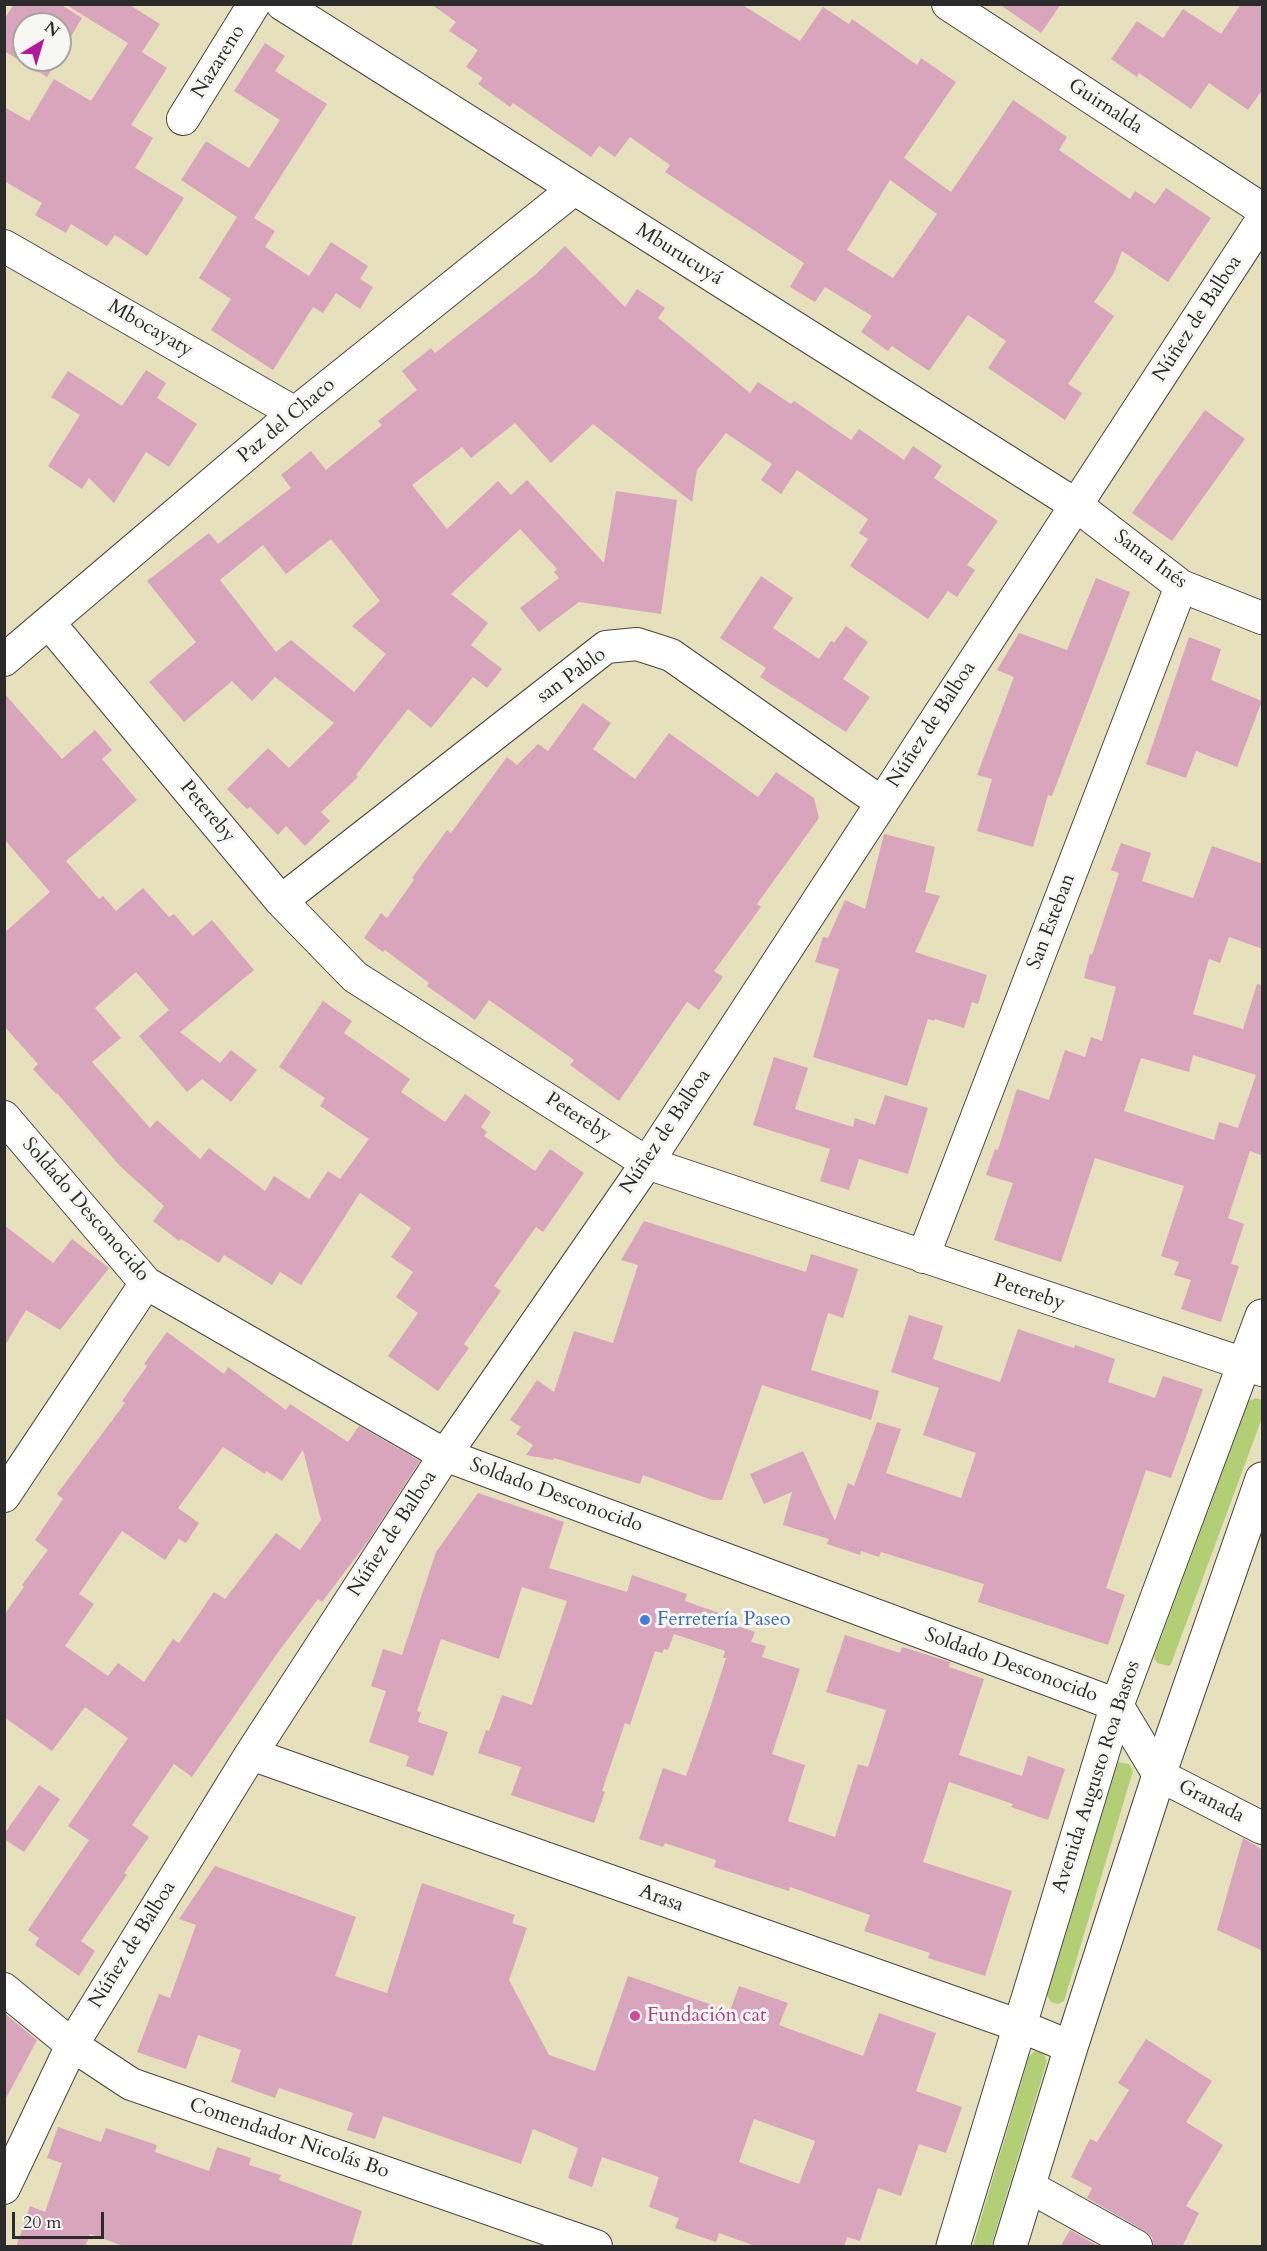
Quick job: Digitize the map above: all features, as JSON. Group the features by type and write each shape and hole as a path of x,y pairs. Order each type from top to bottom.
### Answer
{"main road":[{"name":"Avenida Augusto Roa Bastos","path":"953,2247 1117,1705 1253,1368 1263,1316"},
{"path":"1010,2247 1071,2047 1159,1775 1263,1479"}],"street":[{"name":"Nazareno","path":"183,119 254,4"},
{"name":"Mburucuyá","path":"282,4 1076,505"},
{"name":"Guirnalda","path":"948,4 1263,209"},
{"name":"Paz del Chaco","path":"7,655 49,623 295,413 574,189"},
{"name":"Núñez de Balboa","path":"4,2188 72,2045 251,1754 445,1455 647,1162 1263,220"},
{"name":"Mbocayaty","path":"4,246 295,413"},
{"name":"Santa Inés","path":"1076,505 1181,586 1263,618"},
{"name":"San Esteban","path":"923,1257 1181,586"},
{"name":"Petereby","path":"49,623 281,901 355,977 647,1162 1253,1368"},
{"name":"san Pablo","path":"281,901 606,647 637,644 671,656 882,803"},
{"name":"Soldado Desconocido","path":"4,1118 146,1282 445,1455 1117,1705 1159,1775"},
{"path":"4,1496 146,1282"},
{"name":"Arasa","path":"251,1754 1020,2026 1071,2047"},
{"name":"Granada","path":"1159,1775 1263,1828"},
{"name":"Comendador Nicolás Bo","path":"4,1989 72,2045 131,2084 596,2247"},
{"path":"1028,2186 1136,2247"}],"green space":[{"path":"1256,1398 1262,1400 1262,1418 1171,1664 1169,1666 1157,1663 1154,1657 1249,1401"},
{"path":"1118,1762 1129,1764 1133,1771 1064,2001 1058,2004 1051,2002 1047,1995"},
{"path":"1035,2051 1043,2053 1047,2061 991,2246 973,2246 1029,2056"}],"building":[{"path":"14,4 60,4 82,18 72,35 72,12 12,12 12,56 4,51 4,20"},
{"path":"65,4 128,4 160,24 142,52 129,44 167,68 131,125 153,138 135,168 184,198 147,256 115,235 107,246 71,224 66,233 35,215 42,203 4,181 4,107 29,121 54,79 91,101 128,43"},
{"path":"431,4 741,4 800,41 823,7 849,24 852,19 917,65 921,58 956,82 904,158 951,192 1013,100 1067,137 1059,150 1130,199 1135,191 1155,204 1166,188 1211,218 1168,282 1122,251 1114,273 1094,302 1114,316 1068,384 1082,393 1065,420 988,368 1006,341 968,315 929,371 892,346 888,351 861,332 872,316 825,287 815,302 790,287 804,263 665,172 670,165 630,137 615,157 599,146 591,157 513,103 510,107 478,84 483,78 466,67 478,50 449,31 456,22","holes":["890,180 937,214 893,278 847,250"]},
{"path":"999,4 1061,4 1041,33"},
{"path":"1241,4 1263,4 1263,89 1248,110 1209,83 1191,109 1139,73 1137,77 1111,59 1137,21 1163,38 1183,9 1221,34"},
{"path":"265,43 285,56 275,71 327,104 254,218 275,231 265,247 309,276 331,242 368,266 360,279 373,287 360,309 336,293 323,313 313,307 273,370 211,330 231,299 199,278 237,217 181,180 206,141 249,168 280,120 234,91"},
{"path":"39,72 50,72 47,77"},
{"path":"565,246 625,307 637,289 665,308 658,318 750,393 758,382 791,404 794,401 851,440 859,429 904,460 913,446 942,466 934,478 998,521 967,565 975,570 957,597 948,591 928,619 850,566 868,539 859,533 868,519 797,470 781,494 761,480 772,464 726,433 697,470 692,502 593,424 551,463 515,423 471,458 462,447 412,485 447,529 498,481 511,495 527,480 604,563 616,491 677,500 661,614 579,602 539,632 520,608 559,578 554,572 557,569 520,529 451,594 488,623 471,645 502,669 487,688 473,677 431,728 408,709 356,775 358,777 321,812 330,821 305,846 286,826 278,835 250,807 247,809 227,789 268,748 289,768 334,723 275,677 252,701 232,681 184,722 149,682 196,642 147,581 209,533 218,544 291,488 281,475 311,451 326,470 382,425 378,421 417,390 402,371 431,348 435,353 535,275","holes":["331,539 380,601 352,626 386,654 354,692 291,640 276,652 220,580 263,545 286,574"]},
{"path":"146,370 166,383 157,398 197,424 169,467 146,452 114,503 89,478 82,489 48,466 80,415 51,397 68,371 122,406"},
{"path":"1205,410 1245,439 1172,541 1132,513"},
{"path":"761,576 793,598 773,628 819,659 831,641 834,643 846,626 868,642 843,679 870,697 846,732 760,677 766,668 720,638"},
{"path":"1096,578 1130,592 1052,796 1048,795 1033,847 977,831 992,779 977,775 1014,677 997,670 1019,633 1067,650"},
{"path":"1189,637 1221,649 1211,680 1262,701 1237,767 1196,751 1186,778 1146,764"},
{"path":"4,693 62,759 95,730 112,750 102,759 137,800 66,861 99,899 103,896 116,911 143,888 169,917 174,914 193,936 212,920 254,970 180,1032 220,1063 231,1050 257,1070 231,1102 202,1079 187,1092 139,1036 169,1010 136,972 95,1008 121,1038 92,1062 150,1128 157,1120 200,1159 209,1148 265,1191 274,1176 309,1199 328,1171 340,1179 369,1139 320,1106 325,1098 279,1067 323,1001 352,1021 344,1033 410,1079 401,1092 445,1122 465,1094 491,1112 481,1127 487,1132 484,1136 535,1171 550,1149 584,1173 543,1232 536,1227 494,1286 501,1291 464,1344 469,1348 438,1391 388,1356 418,1313 396,1297 413,1272 391,1257 411,1228 360,1193 301,1285 280,1272 272,1285 224,1255 219,1263 181,1239 179,1241 153,1221 164,1206 120,1166 57,1093 33,1069 38,1064 4,1026 4,933 50,892 4,839"},
{"path":"583,703 611,723 593,749 635,779 669,733 758,797 776,772 814,798 819,818 757,904 761,907 714,971 723,977 699,1010 687,1002 619,1101 570,1065 574,1060 489,1000 475,1020 427,986 429,983 385,950 383,952 364,938 381,913 387,918 414,880 412,878 447,830 451,833 507,757 517,765 538,744 548,751"},
{"path":"884,834 935,847 925,892 940,896 915,952 987,975 978,1004 972,1002 964,1028 928,1019 907,1086 813,1057 839,969 815,962 823,937 828,938 845,900 865,909"},
{"path":"1121,843 1151,853 1142,881 1193,898 1212,846 1263,864 1263,949 1229,937 1220,963 1209,959 1193,1014 1243,1029 1257,984 1263,985 1263,1156 1250,1151 1228,1218 1244,1224 1231,1264 1239,1266 1221,1322 1181,1309 1191,1280 1174,1275 1179,1262 1161,1256 1184,1186 1095,1158 1061,1262 994,1240 1013,1183 986,1175 995,1149 998,1150 1017,1089 1049,1100 1065,1050 1085,1057 1091,1037 1102,1041 1116,987 1084,978 1090,954 1092,955 1119,873 1111,870","holes":["1193,1055 1256,1075 1238,1128 1219,1122 1214,1140 1124,1111 1141,1058 1189,1072"]},
{"path":"774,1057 808,1068 795,1109 853,1127 855,1118 875,1125 885,1095 928,1108 908,1174 859,1159 849,1190 820,1181 830,1149 753,1125"},
{"path":"644,1221 806,1272 811,1254 858,1269 843,1318 828,1313 811,1370 879,1391 871,1420 762,1385 722,1500 712,1500 643,1475 640,1484 554,1458 553,1460 526,1455 533,1445 516,1434 521,1427 510,1420 537,1380 554,1392 574,1331 613,1343 638,1265 621,1260"},
{"path":"4,1225 53,1263 72,1239 109,1268 60,1330 26,1310 4,1347"},
{"path":"909,1315 943,1326 933,1359 1000,1382 1018,1329 1115,1359 1108,1382 1155,1398 1163,1376 1203,1389 1171,1478 1146,1470 1106,1588 1125,1595 1108,1645 978,1602 984,1584 881,1552 879,1557 861,1551 860,1555 827,1544 829,1539 783,1525 792,1492 764,1504 750,1474 803,1451 835,1521 848,1483 854,1486 877,1422 901,1429 886,1473 961,1498 976,1453 923,1435 939,1388 891,1372"},
{"path":"167,1332 224,1374 228,1367 286,1410 290,1404 348,1442 359,1426 420,1461 368,1541 322,1602 318,1599 276,1655 192,1777 174,1764 132,1825 149,1837 124,1873 127,1875 81,1941 95,1951 79,1976 35,1945 39,1938 28,1930 89,1840 68,1826 128,1738 85,1707 52,1751 4,1717 4,1615 24,1587 22,1585 48,1550 35,1540 63,1499 57,1494 125,1403 122,1401 147,1366 144,1364","holes":["223,1447 265,1474 266,1471 282,1481 303,1450 321,1520 300,1550 276,1533 225,1599 214,1592 179,1643 173,1639 144,1682 118,1663 108,1676 65,1646 94,1604 79,1594 122,1531 165,1560 179,1539 186,1543 199,1523 178,1508"]},
{"path":"478,1493 564,1522 549,1568 627,1592 632,1575 687,1594 685,1601 719,1613 717,1619 755,1632 751,1642 766,1646 762,1657 800,1669 772,1754 805,1765 788,1821 835,1837 858,1764 868,1767 886,1710 826,1692 845,1635 900,1653 902,1647 950,1662 949,1667 984,1679 959,1755 1022,1776 1028,1756 1065,1769 1048,1820 1011,1807 1013,1804 949,1782 923,1862 1012,1891 985,1976 928,1958 930,1953 864,1931 870,1915 790,1887 789,1891 714,1867 716,1860 665,1843 663,1847 639,1839 663,1768 686,1776 726,1658 723,1658 725,1651 674,1634 668,1650 664,1649 662,1653 655,1651 630,1725 625,1723 602,1791 605,1792 594,1823 511,1795 521,1767 478,1753 502,1695 532,1705 567,1601 522,1587 499,1659 441,1639 417,1711 421,1712 418,1722 448,1732 433,1776 406,1766 409,1756 369,1742 386,1691 371,1686 383,1649 402,1655 436,1552"},
{"path":"39,1785 60,1799 24,1852 4,1839 4,1834"},
{"path":"1243,1838 1263,1850 1263,1951 1217,1930"},
{"path":"215,1866 356,1917 335,1976 387,1993 422,1883 515,1915 512,1923 527,1928 509,1980 549,2055 595,2071 628,1976 730,2011 739,1986 788,2003 779,2025 863,2056 879,2013 936,2033 916,2091 962,2107 946,2153 919,2144 901,2196 878,2188 860,2241 847,2237 844,2247 758,2247 719,2233 716,2242 675,2228 679,2218 649,2207 659,2177 602,2157 592,2187 568,2178 578,2148 533,2129 521,2164 383,2116 375,2139 347,2130 353,2113 279,2088 275,2098 231,2082 241,2050 198,2035 186,2069 137,2052 159,1994 170,1998 196,1925 179,1919","holes":["754,2119 815,2141 799,2184 739,2162"]},
{"path":"4,2013 37,2040 4,2102"},
{"path":"1146,2039 1212,2081 1186,2122 1223,2145 1186,2206 1199,2213 1182,2247 1154,2247 1152,2237 1145,2231 1087,2198 1092,2188 1071,2177 1090,2139 1097,2142 1129,2090 1118,2083"},
{"path":"58,2127 101,2142 106,2128 157,2145 155,2152 209,2171 217,2147 251,2158 249,2165 281,2175 279,2180 362,2211 351,2247 126,2247 90,2234 85,2247 16,2247 30,2206 45,2212 62,2163 47,2158"},
{"path":"1070,2230 1100,2247 1060,2247"}],"place":[{"name":"Ferretería Paseo","path":"645,1620"},
{"name":"Fundación cat","path":"635,2016"}]}
